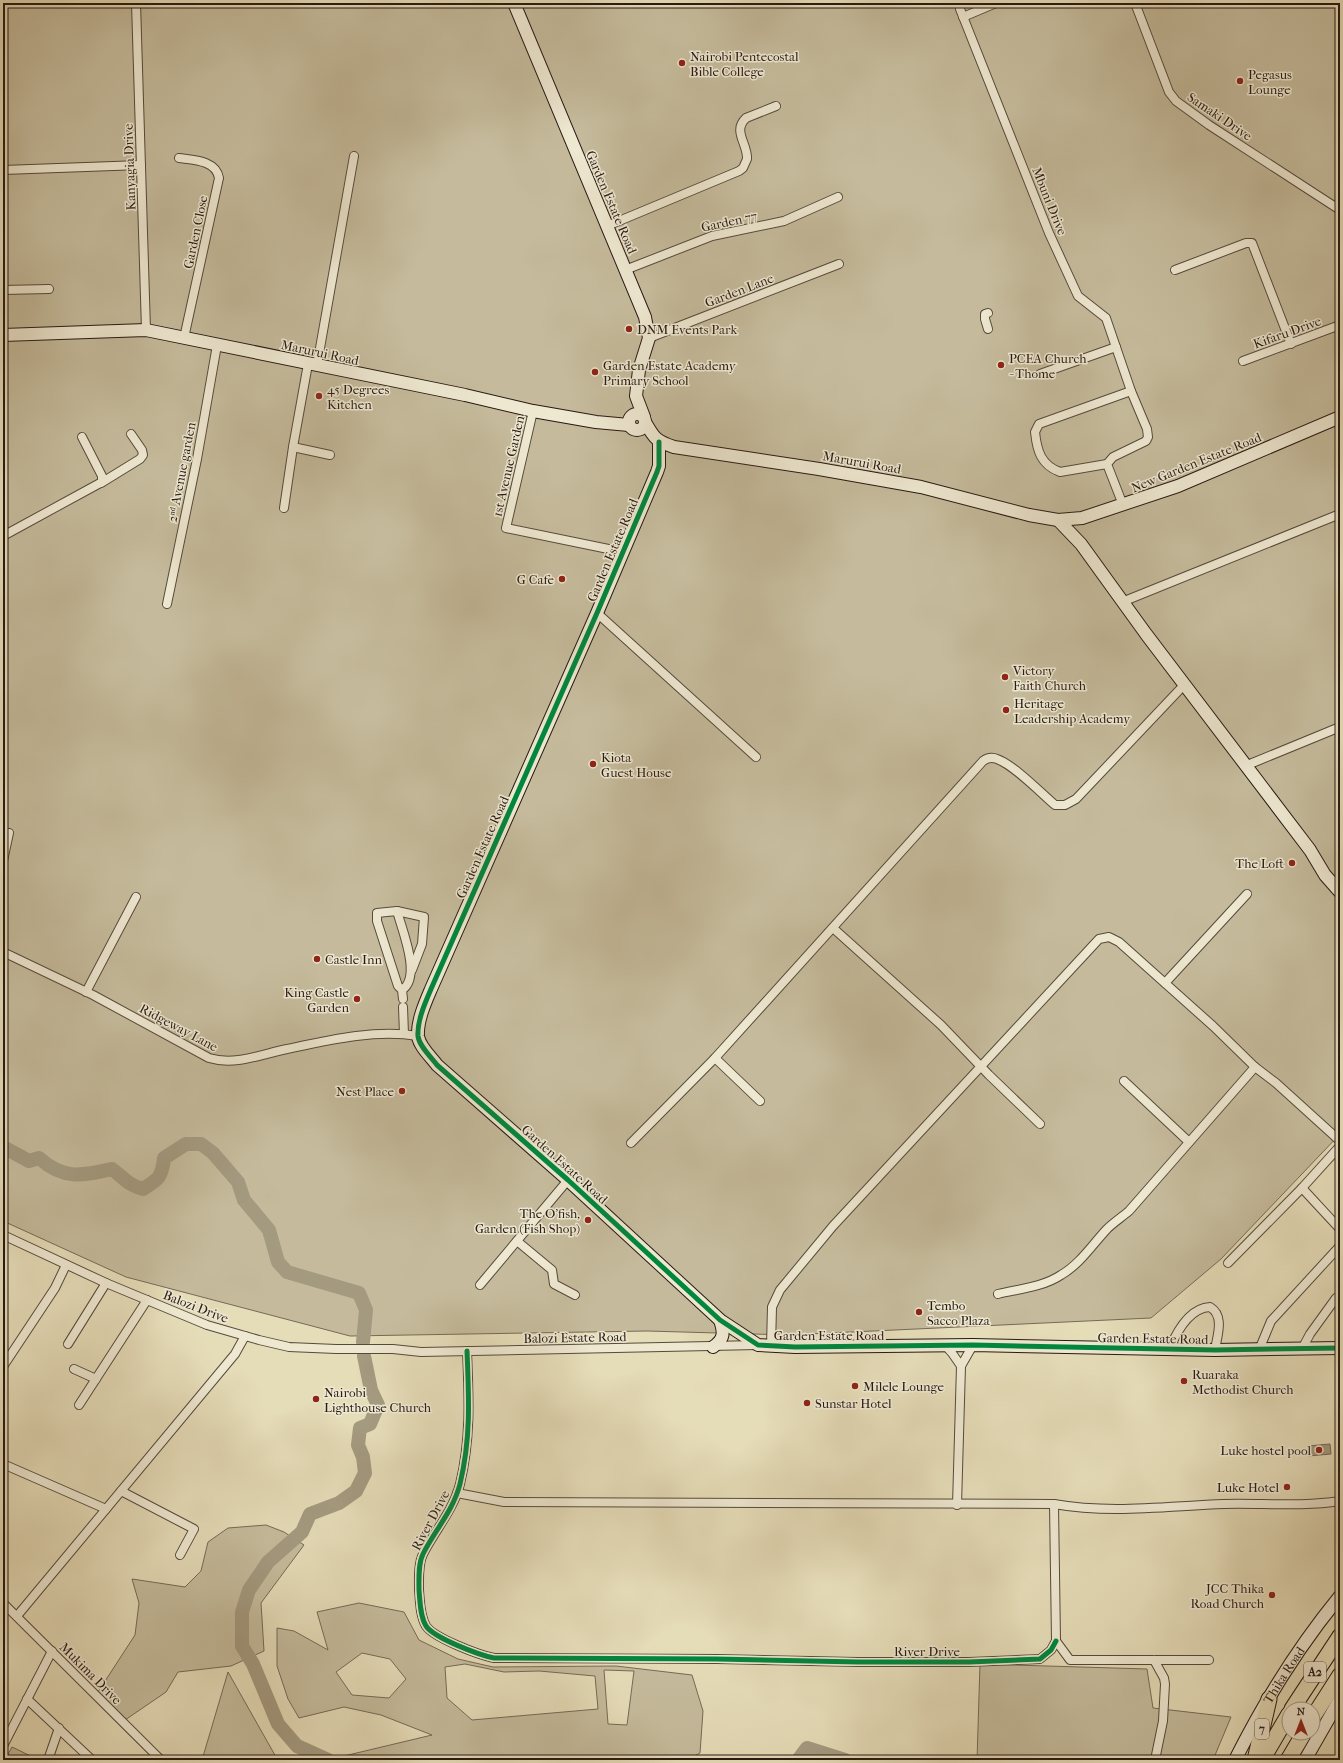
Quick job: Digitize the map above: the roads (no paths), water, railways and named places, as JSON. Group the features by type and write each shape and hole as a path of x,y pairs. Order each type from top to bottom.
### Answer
{"highway":[{"name":"Thika Road","path":"1297,1701 1340,1636"},
{"name":"A2","path":"1321,1705 1340,1675"},
{"name":"7","path":"1255,1760 1269,1699"},
{"name":"Thika Road","path":"1262,1760 1281,1728"},
{"path":"1288,1760 1299,1741"}],"street":[{"name":"Kanyagia Drive","path":"136,3 146,330"},
{"name":"Garden Estate Road","path":"514,3 642,310 649,338 639,370 636,396 645,420 656,440 660,466 597,614 431,989 424,1007 418,1036 421,1044 437,1065 568,1180 720,1320 758,1346 973,1345 1169,1350 1340,1348"},
{"name":"Mbuni Drive","path":"996,3 961,13 1049,232 1078,296 1106,318 1131,391 1147,429 1148,437 1146,441 1113,457 1107,464"},
{"name":"Samaki Drive","path":"1135,3 1169,92 1176,101 1209,125 1340,210"},
{"path":"607,226 739,170 746,162 747,156 740,135 740,126 746,118 776,106"},
{"path":"284,508 293,447 313,364 354,156"},
{"name":"Garden Close","path":"180,158 208,164 216,170 219,178 184,338"},
{"path":"3,170 141,165"},
{"name":"Garden 77","path":"625,270 706,238 784,221 838,197"},
{"path":"1175,270 1246,243 1252,243 1291,344"},
{"name":"Garden Lane","path":"649,338 839,264"},
{"path":"3,290 49,289"},
{"path":"988,313 985,319 988,329"},
{"name":"Kifaru Drive","path":"1243,361 1340,325"},
{"name":"Marurui Road","path":"3,335 146,330 465,395 533,411 596,422 631,424 656,440 674,447 820,469 922,487 1029,515 1058,520"},
{"name":"2ⁿᵈ Avenue garden","path":"167,604 197,459 217,345"},
{"path":"1040,374 1116,347"},
{"path":"1123,505 1107,464 1060,472 1053,470 1041,456 1034,432 1039,424 1131,391"},
{"path":"636,396 631,424 642,428 645,420"},
{"name":"1st Avenue Garden","path":"533,411 506,528 623,552"},
{"name":"New Garden Estate Road","path":"1058,520 1082,518 1178,486 1340,417"},
{"path":"3,536 100,483 140,459 143,454 142,450 131,434"},
{"path":"82,437 102,476 100,483"},
{"path":"293,447 330,455"},
{"path":"660,466 674,447"},
{"path":"1122,602 1340,514"},
{"path":"1081,544 1082,518"},
{"path":"1058,520 1081,544 1184,685 1310,850 1325,875 1340,892"},
{"path":"597,614 756,757"},
{"path":"630,1143 715,1058 834,928 983,761 990,758 999,760 1055,806 1065,806 1076,799 1184,685"},
{"path":"1245,766 1340,727"},
{"path":"3,861 9,833"},
{"path":"1165,983 1248,894"},
{"path":"86,992 136,897"},
{"path":"397,911 412,970"},
{"path":"402,990 409,983 412,970 422,944 424,917 397,911 378,914 376,921 398,986 402,990 404,1034"},
{"path":"834,928 941,1025 989,1075 1040,1124"},
{"path":"771,1346 772,1306 780,1290 833,1226 1099,939 1114,938 1165,983 1255,1067 1276,1083 1340,1141"},
{"name":"Ridgeway Lane","path":"3,952 86,992 209,1058 218,1061 237,1060 355,1037 381,1034 404,1034 418,1036"},
{"path":"715,1058 760,1101"},
{"path":"998,1294 1040,1284 1068,1271 1082,1258 1108,1228 1129,1211 1255,1067"},
{"path":"1124,1081 1189,1142"},
{"path":"1228,1263 1302,1188 1340,1146"},
{"path":"480,1285 568,1180"},
{"path":"1302,1188 1340,1229"},
{"name":"Balozi Drive","path":"3,1235 106,1283 207,1324 245,1336 289,1346 336,1349 392,1349"},
{"path":"517,1241 552,1270 554,1284 575,1295"},
{"path":"1259,1350 1271,1321 1340,1246"},
{"path":"4,1365 40,1311 66,1265"},
{"path":"68,1344 106,1283"},
{"path":"1302,1349 1310,1334 1336,1298"},
{"path":"79,1405 147,1300"},
{"path":"1169,1350 1178,1330 1183,1324 1201,1308 1210,1306 1218,1313 1219,1321 1215,1350"},
{"path":"713,1346 722,1340 724,1335 720,1320"},
{"path":"17,1616 235,1354 245,1336"},
{"path":"957,1505 961,1366 973,1345"},
{"name":"Balozi Estate Road","path":"392,1349 421,1352 758,1346"},
{"path":"945,1346 952,1352 961,1366"},
{"name":"River Drive","path":"467,1351 470,1423 457,1493 446,1518 425,1550 420,1565 421,1605 426,1625 430,1630 478,1654 494,1658 901,1662 1040,1659 1051,1650 1056,1642"},
{"path":"74,1369 96,1379"},
{"path":"3,1464 106,1509"},
{"path":"121,1491 194,1529 180,1555"},
{"path":"457,1493 511,1502 957,1505 1054,1504 1078,1508 1149,1509 1231,1504 1301,1504 1340,1501"},
{"path":"1054,1504 1056,1642 1070,1660 1209,1660"},
{"name":"Thika Road","path":"1236,1760 1269,1699 1318,1623 1340,1596"},
{"name":"Mukima Drive","path":"3,1603 161,1760"},
{"path":"3,1746 52,1651"},
{"path":"1154,1660 1164,1678 1165,1684 1163,1721 1155,1760"},
{"path":"27,1699 92,1760"},
{"path":"1305,1760 1340,1699"},
{"path":"48,1760 59,1728"}],"waterway":[{"path":"3,1147 29,1161 39,1158 48,1165 65,1173 82,1174 112,1169 130,1183 143,1189 159,1177 164,1158 186,1144 201,1144 213,1153 238,1182 244,1200 269,1230 278,1262 287,1272 359,1293 366,1310 363,1342"},
{"path":"328,1760 297,1746 278,1724 253,1664 242,1646 242,1612 249,1590 268,1562 302,1532 310,1514 339,1503 356,1491 365,1473 363,1457 358,1445 360,1428 370,1424 378,1405 371,1390 364,1356"},
{"path":"798,1760 807,1748 845,1760"}],"place":[{"name":"Nairobi Pentecostal Bible College","path":"682,63"},
{"name":"Pegasus Lounge","path":"1240,81"},
{"name":"DNM Events Park","path":"629,329"},
{"name":"PCEA Church - Thome","path":"1001,365"},
{"name":"Garden Estate Academy Primary School","path":"595,372"},
{"name":"45 Degrees Kitchen","path":"319,396"},
{"name":"G Cafe","path":"562,579"},
{"name":"Victory Faith Church","path":"1005,677"},
{"name":"Heritage Leadership Academy","path":"1006,710"},
{"name":"Kiota Guest House","path":"593,764"},
{"name":"The Loft","path":"1292,863"},
{"name":"Castle Inn","path":"317,959"},
{"name":"King Castle Garden","path":"357,999"},
{"name":"Nest Place","path":"402,1091"},
{"name":"The O'fish, Garden (Fish Shop)","path":"588,1220"},
{"name":"Tembo Sacco Plaza","path":"919,1312"},
{"name":"Ruaraka Methodist Church","path":"1184,1381"},
{"name":"Milele Lounge","path":"855,1386"},
{"name":"Nairobi Lighthouse Church","path":"316,1399"},
{"name":"Sunstar Hotel","path":"807,1403"},
{"name":"Luke hostel pool","path":"1319,1450"},
{"name":"Luke Hotel","path":"1287,1487"},
{"name":"JCC Thika Road Church","path":"1272,1595"}]}
